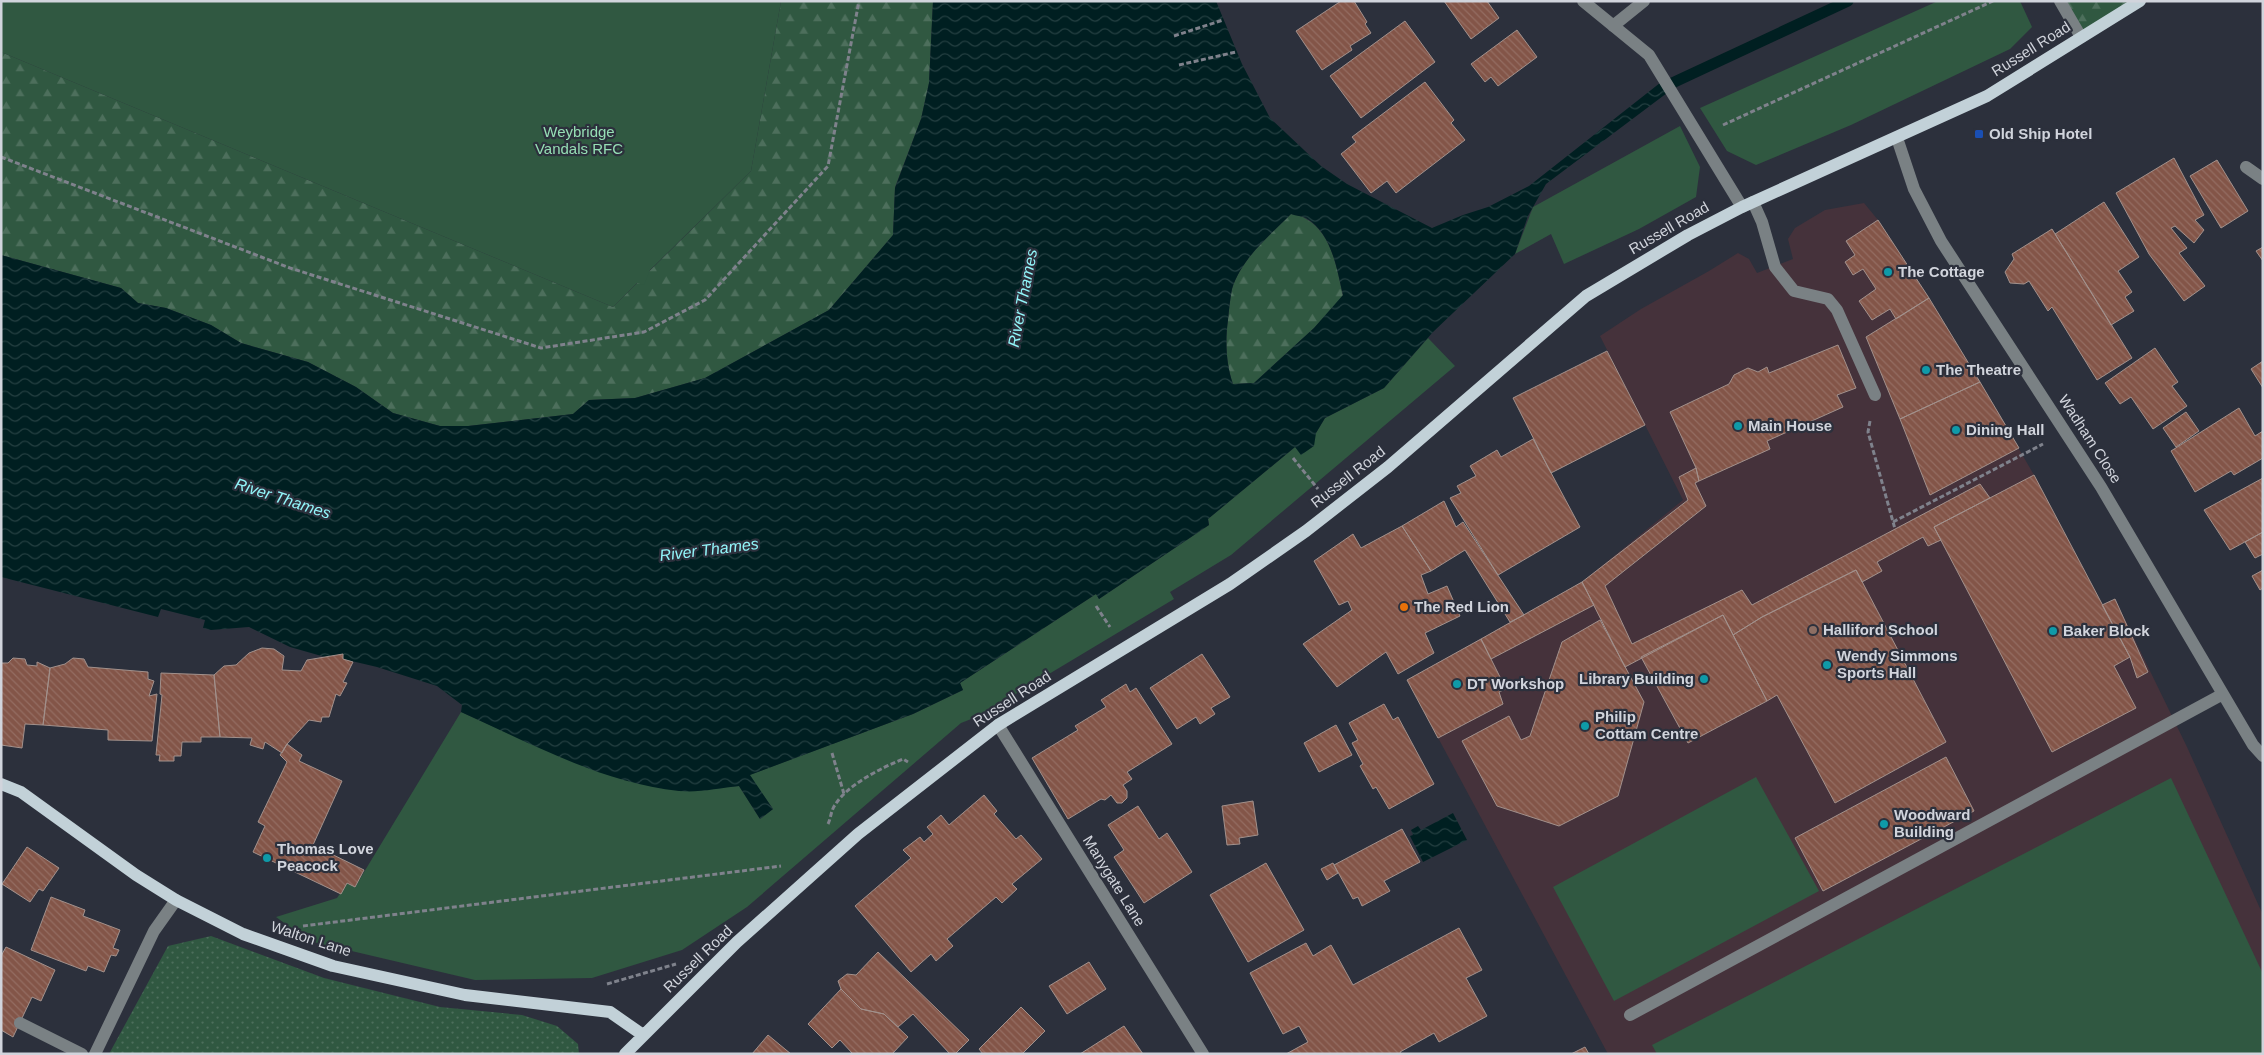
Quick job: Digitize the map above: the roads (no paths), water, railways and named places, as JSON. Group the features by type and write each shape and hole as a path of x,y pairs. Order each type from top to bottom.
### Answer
{"main road":[{"name":"Russell Road","path":"625,1054 737,942 858,834 998,725 1230,584 1334,509 1388,467 1586,296 1688,235 1748,204 1987,96 2140,1"},
{"name":"Walton Lane","path":"1,784 21,792 136,875 176,900 243,934 333,966 465,995 610,1012 643,1035"}],"street":[{"path":"1583,1 1649,55 1699,136 1762,222 1775,268 1794,291 1828,299 1837,310 1875,396"},
{"path":"1614,26 1644,1"},
{"path":"2060,1 2081,37"},
{"name":"Wadham Close","path":"1896,138 1914,190 1941,241 2102,486 2253,745 2263,756"},
{"path":"2246,168 2263,179"},
{"path":"1630,1015 2223,694"},
{"name":"Manygate Lane","path":"998,725 1203,1054"},
{"path":"95,1054 154,931 176,900"},
{"path":"20,1022 82,1054"}],"water":[{"name":"River Thames","path":"933,1 1216,1 1242,64 1270,118 1321,166 1347,184 1432,228 1488,207 1529,186 1665,79 1671,90 1546,184 1528,216 1515,254 1433,332 1384,388 1325,418 1316,433 1314,446 1301,455 1295,447 1208,519 1209,525 1099,599 1096,594 960,683 963,690 913,714 750,775 773,809 760,819 739,786 701,791 679,791 650,787 594,771 540,749 461,712 462,705 437,686 377,667 343,659 343,654 325,657 290,647 249,627 211,630 203,628 205,620 161,609 158,617 1,577 1,255 121,288 138,303 166,308 211,325 241,343 308,362 356,387 393,413 440,426 468,426 573,414 589,400 635,398 705,378 829,310 893,235 895,188 921,119 929,83","holes":["1291,214 1306,218 1315,225 1328,242 1336,264 1343,295 1314,328 1254,383 1233,384 1226,344 1232,289 1236,278 1249,258"]},
{"path":"1453,813 1467,840 1423,862 1410,836 1413,835 1411,830 1418,826 1421,830"}],"waterway":[{"path":"1668,85 1848,1"}],"place":[{"name":"Old Ship Hotel","path":"1979,134"},
{"name":"The Cottage","path":"1888,272"},
{"name":"The Theatre","path":"1926,370"},
{"name":"Main House","path":"1738,426"},
{"name":"Dining Hall","path":"1956,430"},
{"name":"The Red Lion","path":"1404,607"},
{"name":"Halliford School","path":"1813,630"},
{"name":"Baker Block","path":"2053,631"},
{"name":"Wendy Simmons Sports Hall","path":"1827,665"},
{"name":"Library Building","path":"1704,679"},
{"name":"DT Workshop","path":"1457,684"},
{"name":"Philip Cottam Centre","path":"1585,726"},
{"name":"Woodward Building","path":"1884,824"},
{"name":"Thomas Love Peacock","path":"267,858"}],"park label":[{"name":"Weybridge Vandals RFC","path":"579,140"}]}
